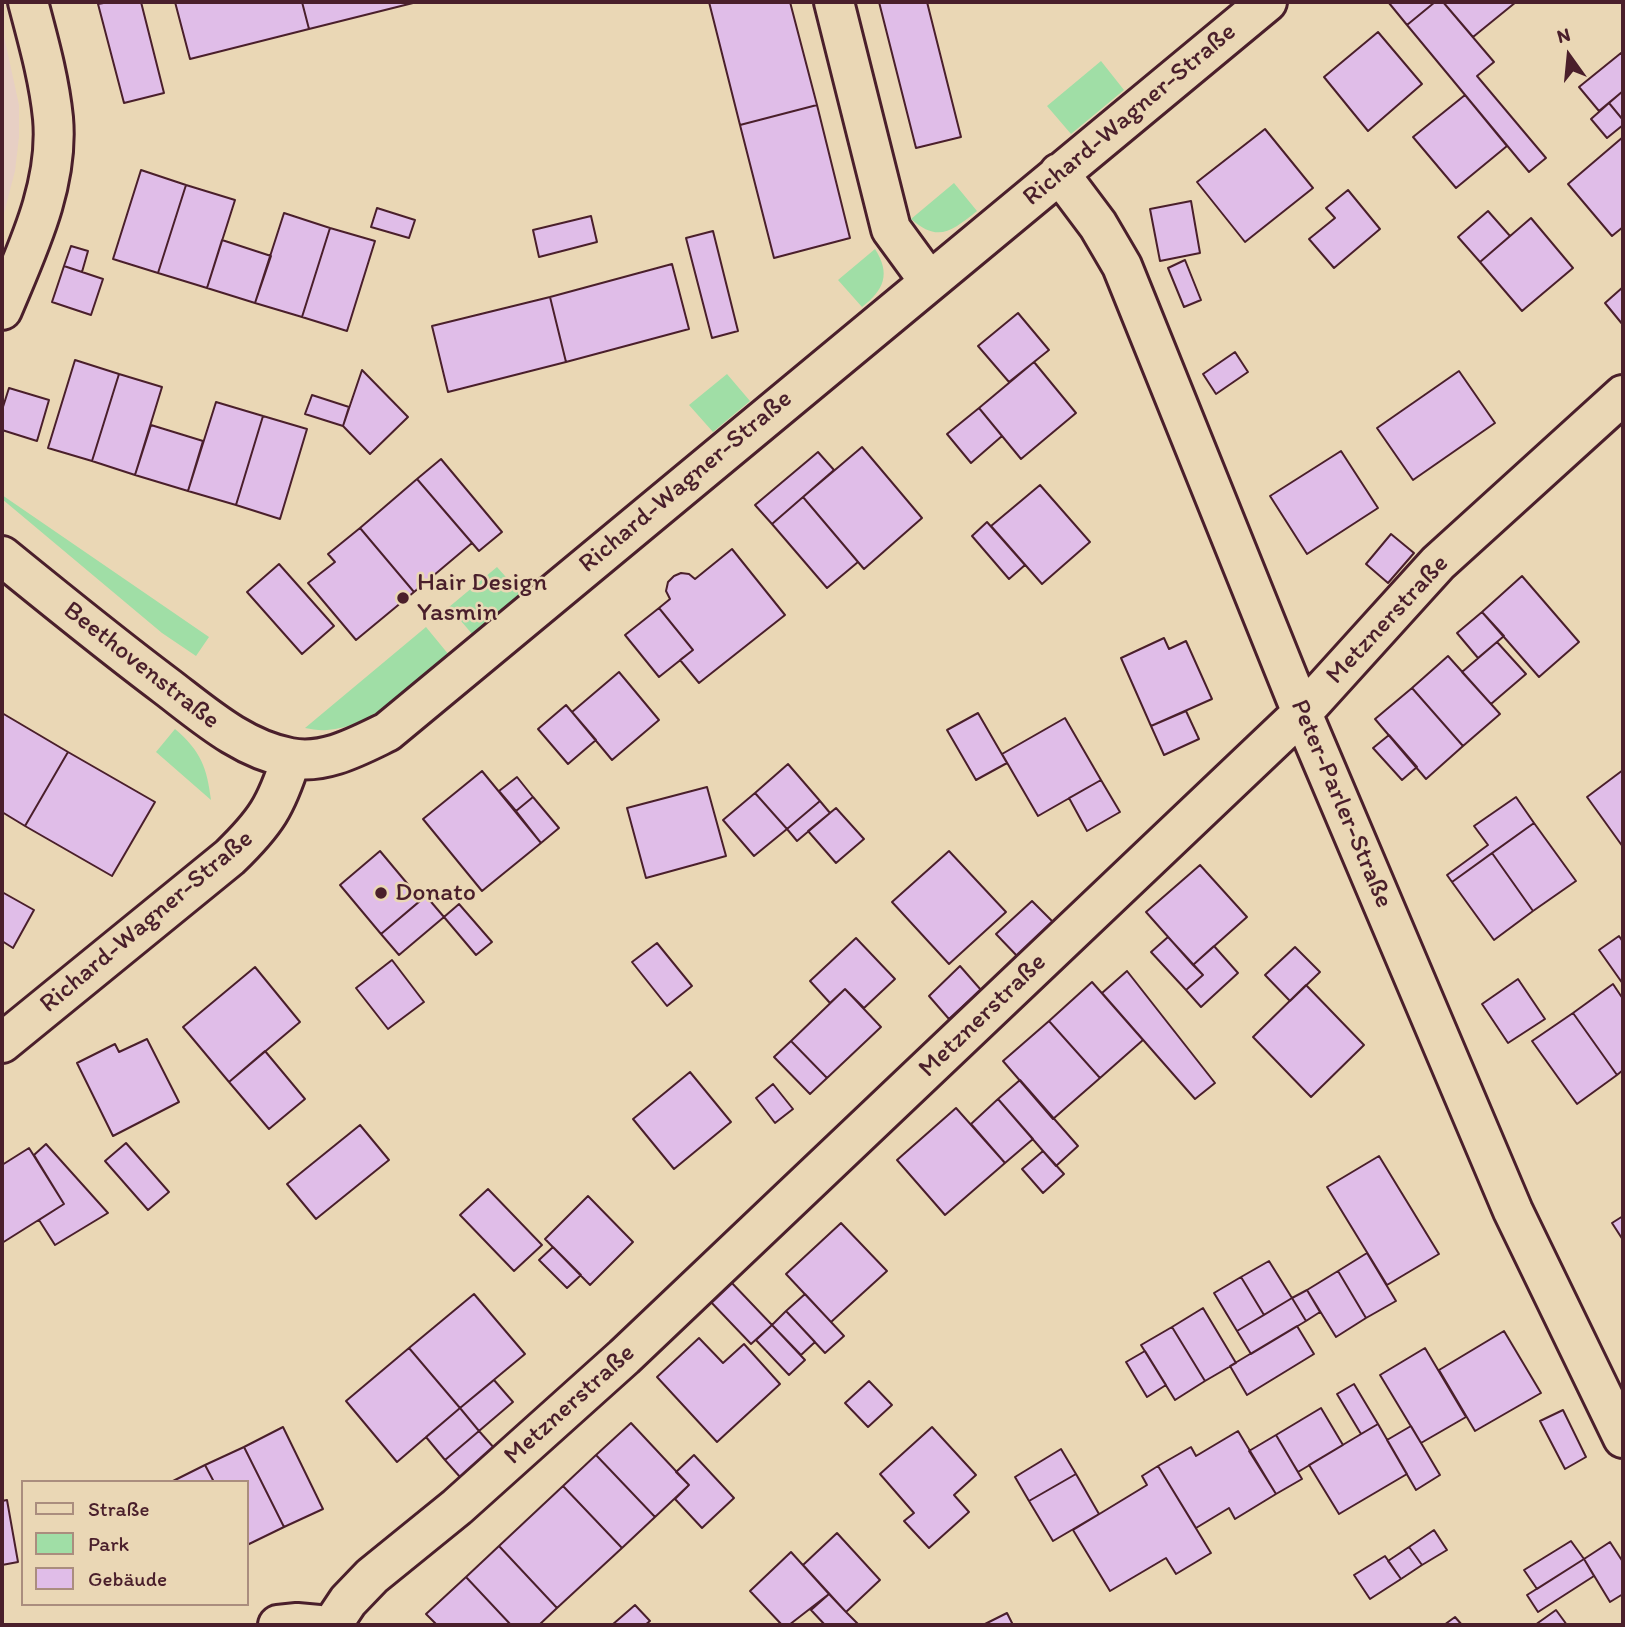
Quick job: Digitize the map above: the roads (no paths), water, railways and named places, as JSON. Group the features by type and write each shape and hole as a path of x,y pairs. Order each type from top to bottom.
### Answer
{"street":[{"path":"2,310 36,229 47,187 52,151 53,121 46,71 28,2"},
{"path":"834,2 891,229 929,281"},
{"name":"Richard-Wagner-Straße","path":"2,1043 240,848 262,824 279,795 291,759 335,755 387,732 1267,2"},
{"name":"Peter-Parler-Straße","path":"1059,173 1098,225 1122,266 1302,713 1513,1211 1623,1438"},
{"name":"Metznerstraße","path":"332,1625 348,1601 372,1576 457,1507 624,1357 1302,713 1438,563 1623,395"},
{"name":"Beethovenstraße","path":"2,556 128,658 225,731 244,742 291,759"},
{"path":"278,1625 319,1625"}],"place":[{"name":"Hair Design Yasmin","path":"403,598"},
{"name":"Donato","path":"381,893"}]}
